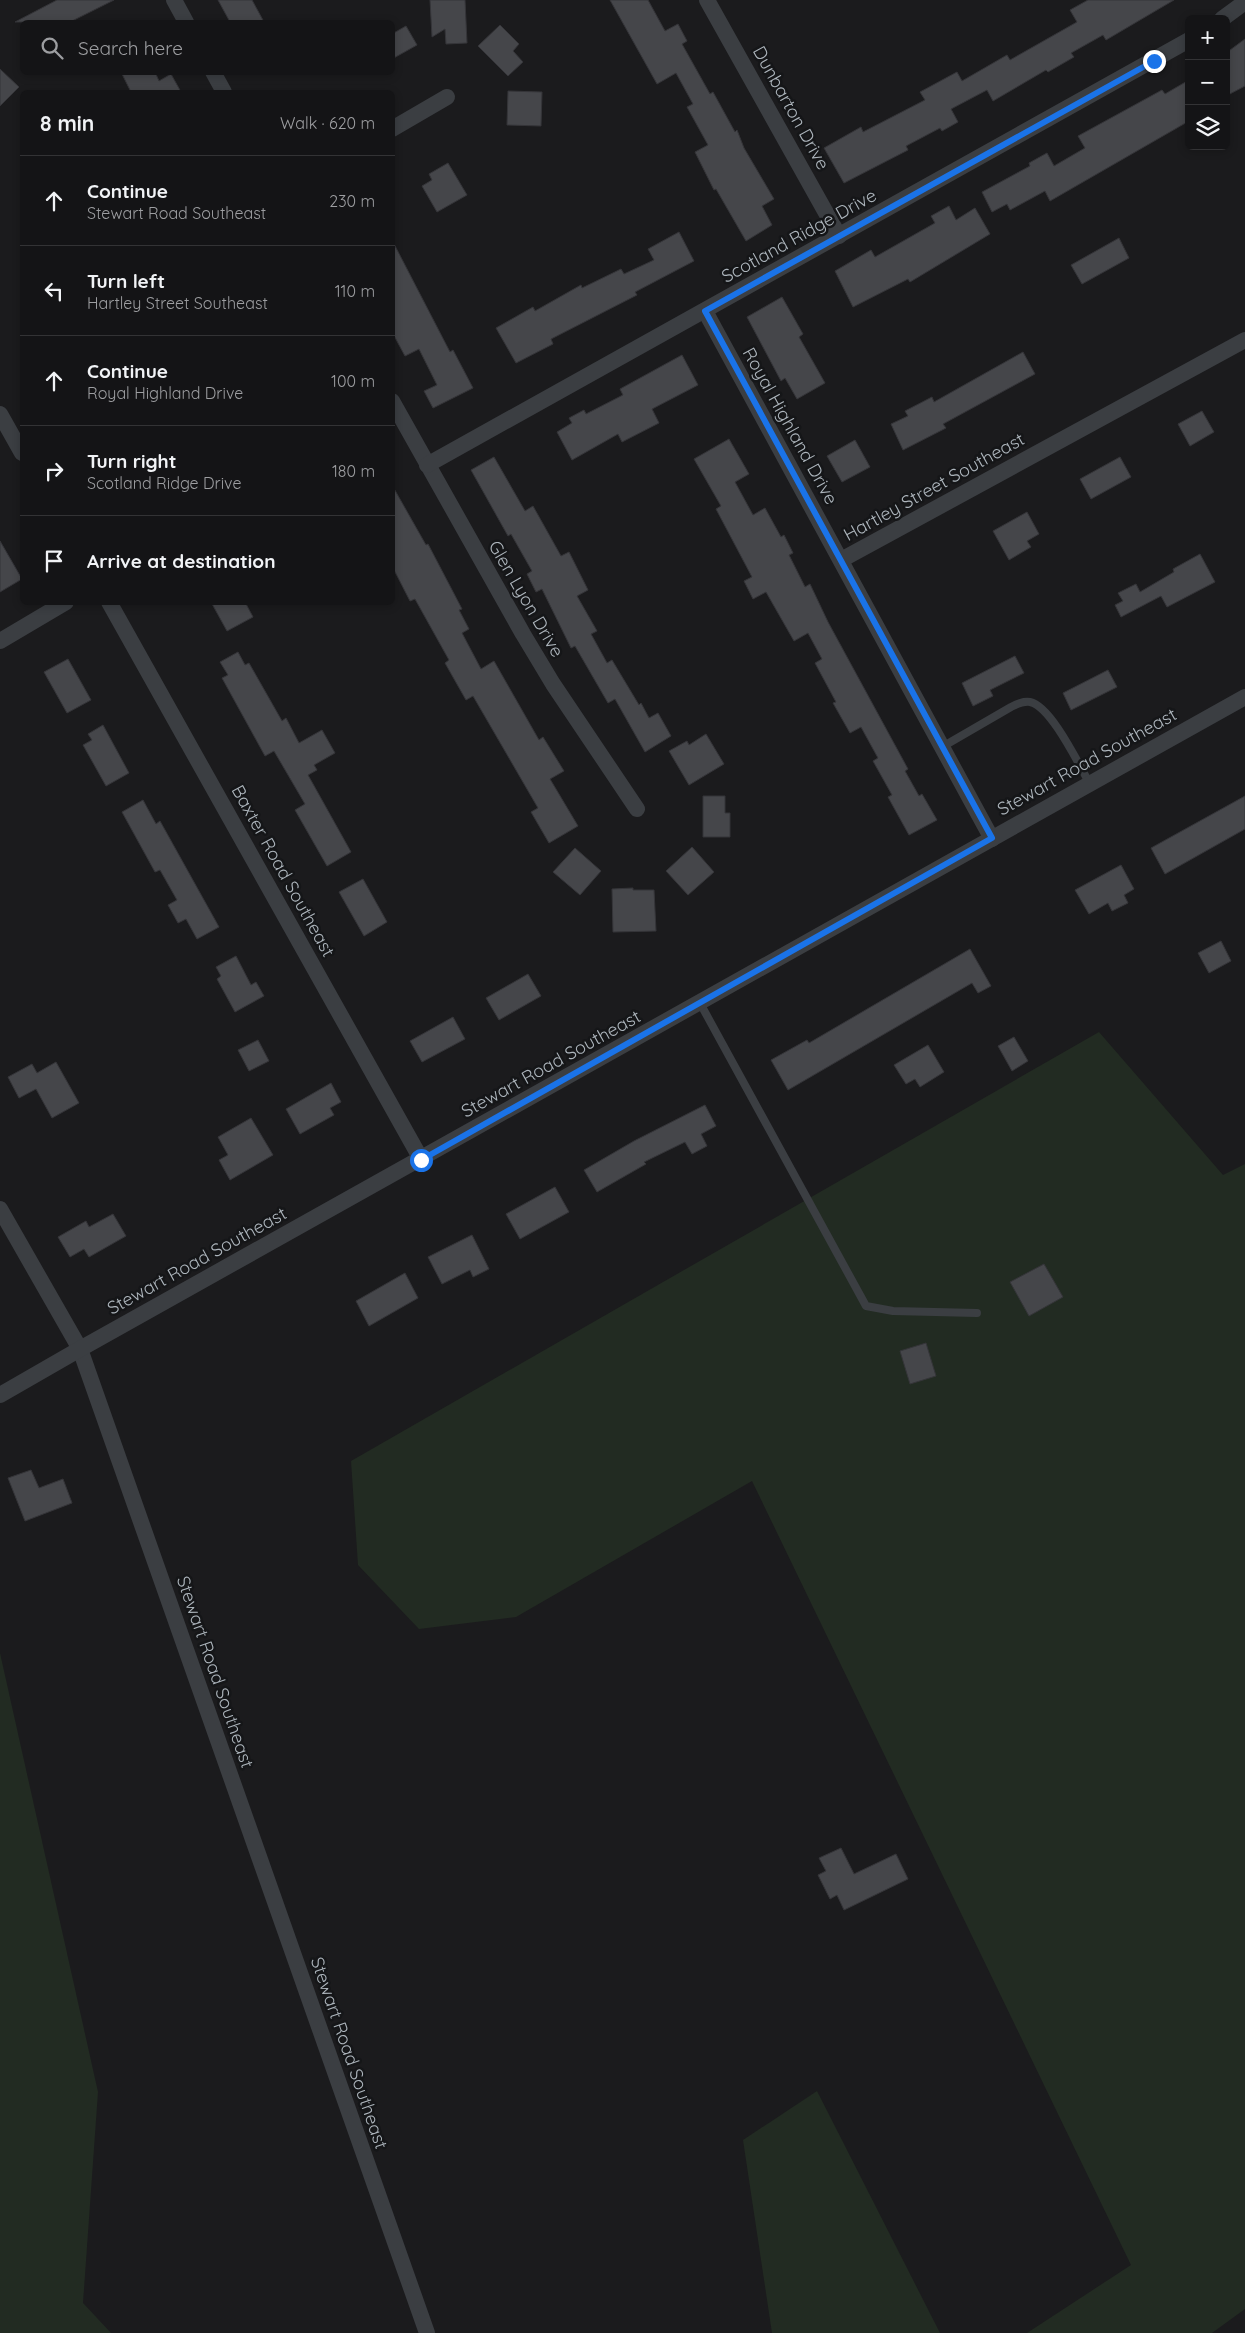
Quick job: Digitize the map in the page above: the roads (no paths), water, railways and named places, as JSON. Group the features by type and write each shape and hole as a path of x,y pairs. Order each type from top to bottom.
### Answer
{"street":[{"path":"174,0 185,20"},
{"name":"Dunbarton Drive","path":"707,0 839,236"},
{"path":"1227,15 1245,2"},
{"name":"Scotland Ridge Drive","path":"427,465 1185,42"},
{"path":"215,75 223,90"},
{"path":"395,127 447,97"},
{"name":"Royal Highland Drive","path":"705,311 841,560"},
{"name":"Hartley Street Southeast","path":"992,838 841,560 1245,340"},
{"name":"Glen Lyon Drive","path":"395,406 553,684 637,809"},
{"path":"0,414 20,449"},
{"path":"0,641 61,605"},
{"name":"Baxter Road Southeast","path":"111,605 421,1160"},
{"name":"Stewart Road Southeast","path":"427,2333 80,1349 1245,698"},
{"path":"0,1209 80,1349 0,1395"}],"lane":[{"path":"942,747 1004,711 1022,702 1031,702 1047,713 1090,784"},
{"path":"700,1003 866,1306 893,1311 977,1312"}]}
